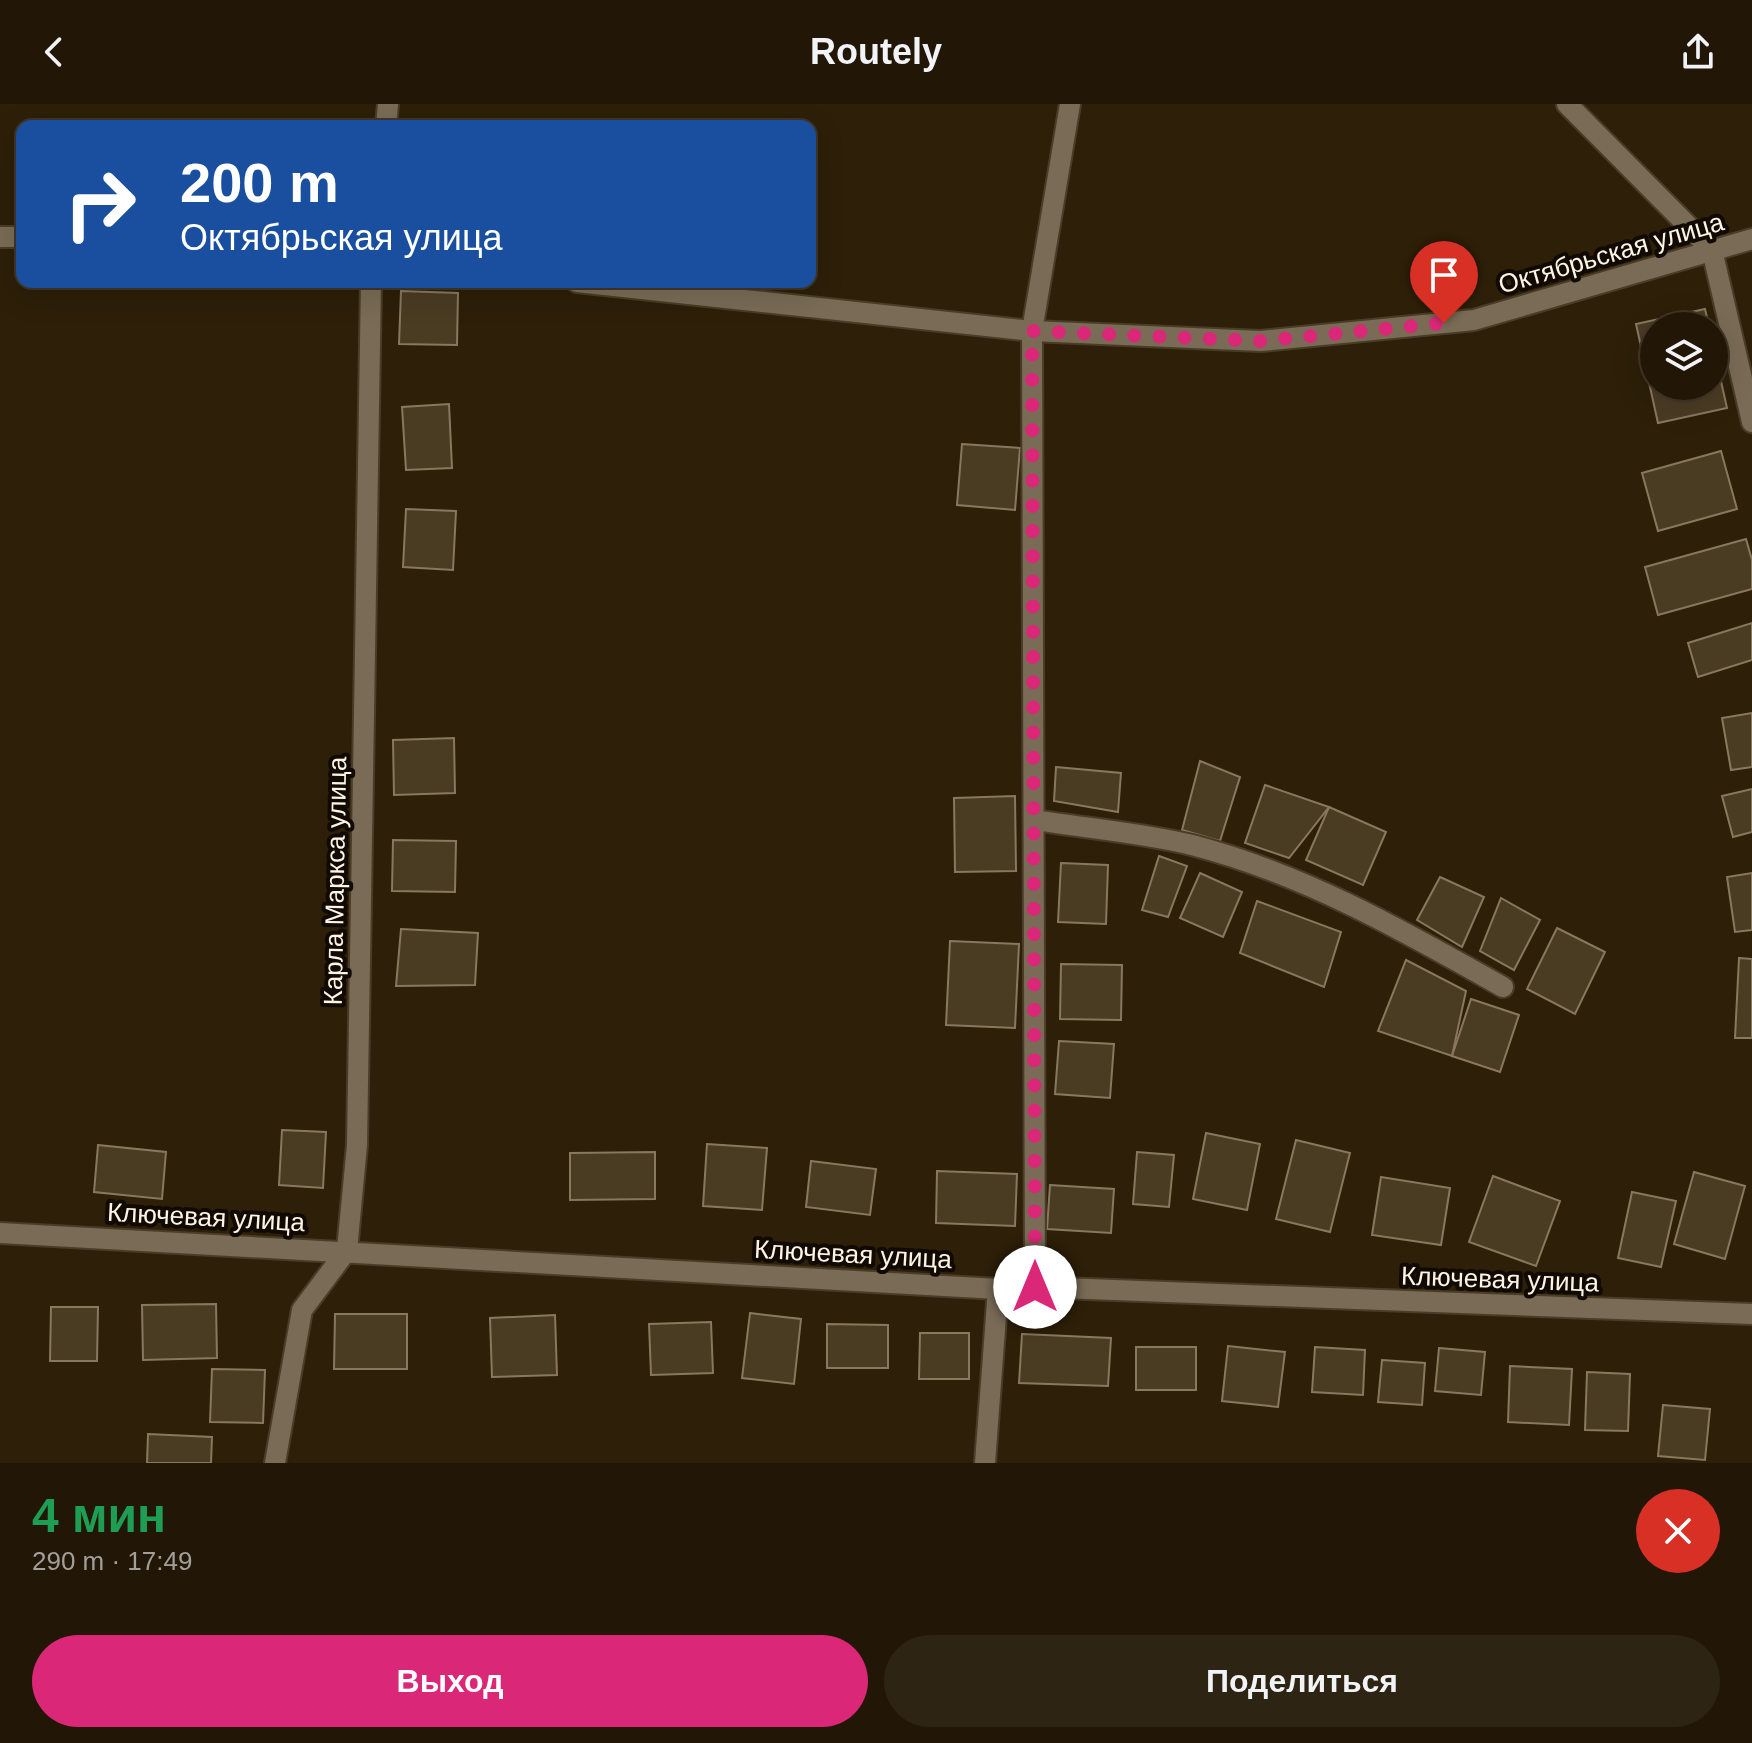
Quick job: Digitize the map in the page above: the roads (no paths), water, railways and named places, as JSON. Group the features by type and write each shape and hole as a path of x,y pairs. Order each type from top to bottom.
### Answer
{"street":[{"path":"1035,1287 1032,331 1070,104"},
{"path":"1567,104 1712,250 1752,422"},
{"name":"Октябрьская улица","path":"633,288 1032,331 1261,341 1474,320 1752,239"},
{"name":"Карла Маркса улица","path":"347,1250 357,1145 371,288"},
{"path":"1035,820 1191,845 1303,882 1404,930 1503,987"},
{"name":"Ключевая улица","path":"0,1233 347,1250 998,1289 1035,1287 1752,1314"},
{"path":"275,1463 302,1310 347,1250"},
{"path":"985,1463 998,1289"}]}
